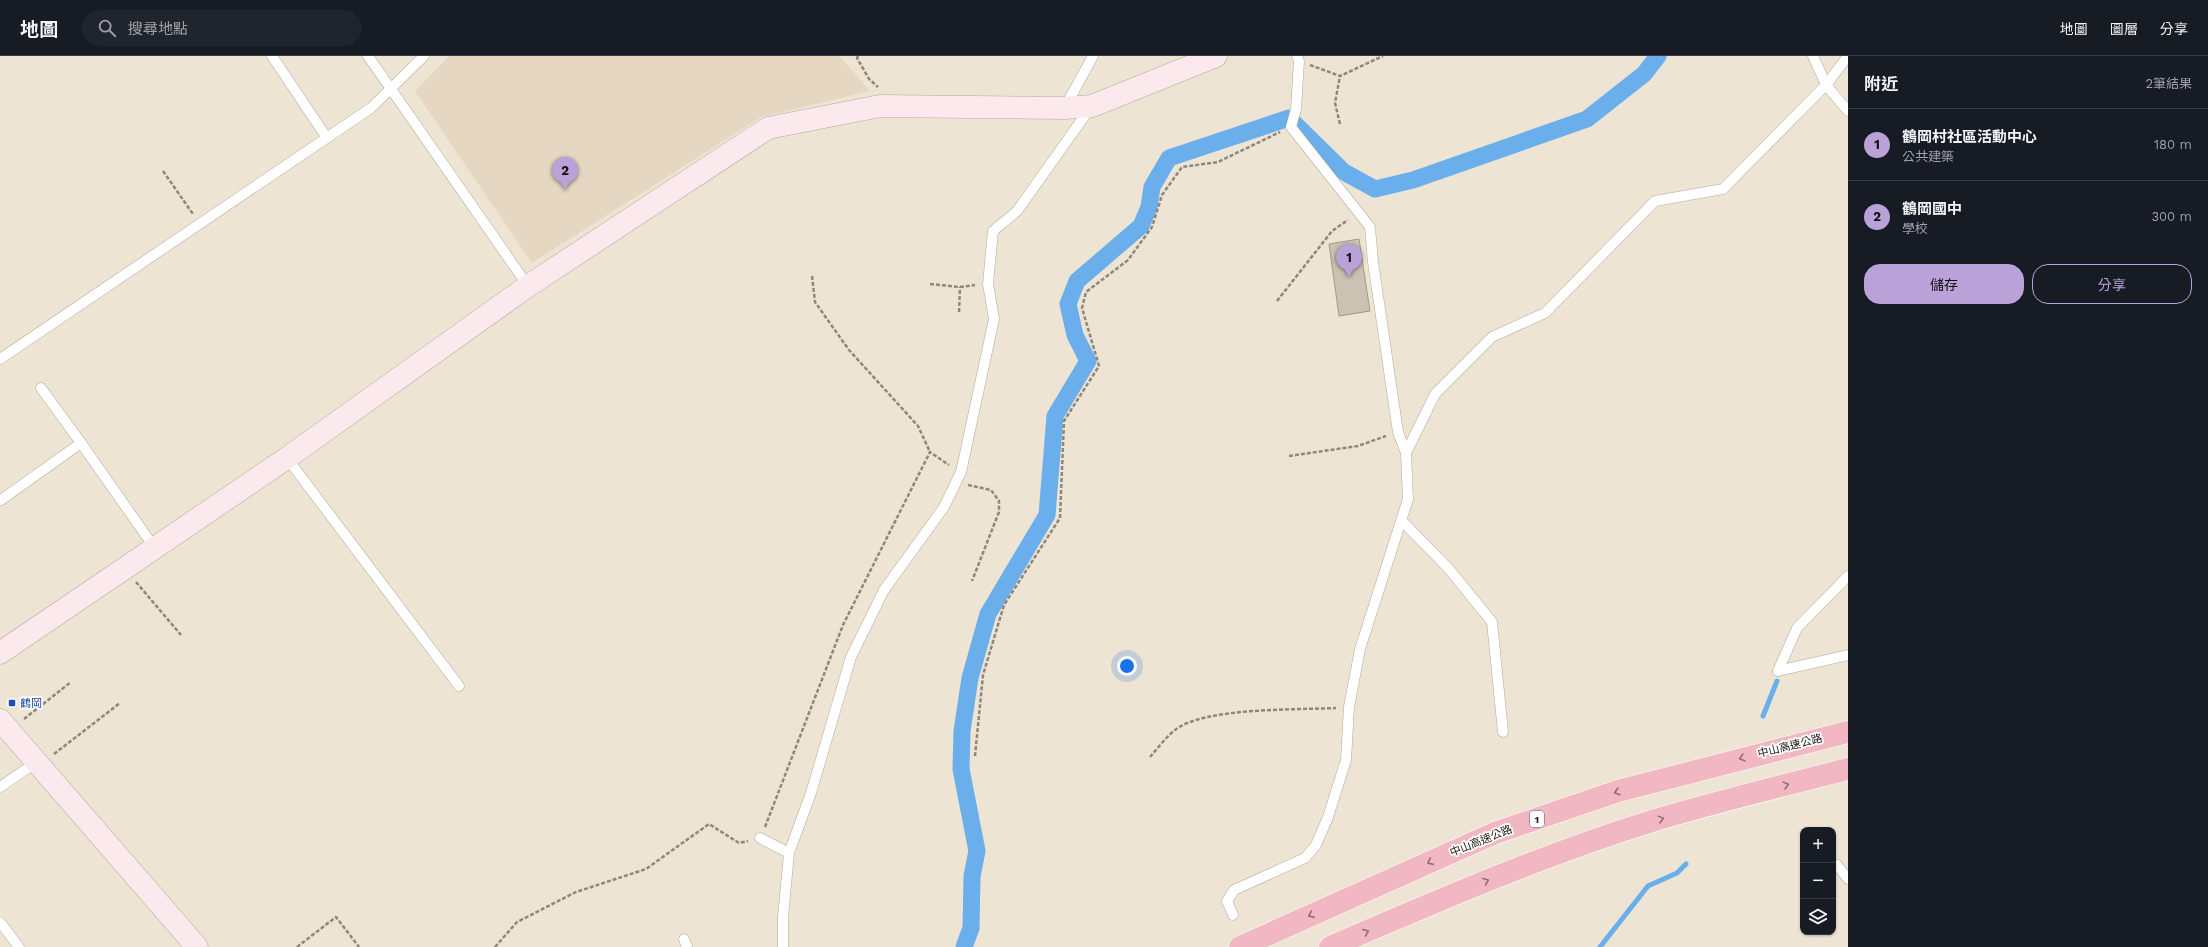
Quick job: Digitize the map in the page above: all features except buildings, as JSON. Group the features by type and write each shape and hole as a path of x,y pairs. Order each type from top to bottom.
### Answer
{"highway":[{"name":"中山高速公路","path":"1240,947 1495,833 1618,791 1848,732"},
{"path":"1330,947 1461,891 1557,853 1649,822 1848,768"}],"street":[{"path":"0,653 286,458 528,286 768,128 880,106 1065,108 1092,106 1216,56"},
{"path":"5,725 197,947"}],"lane":[{"path":"272,56 327,138"},
{"path":"368,56 528,286"},
{"path":"0,358 371,108 424,56"},
{"path":"1065,108 1093,56"},
{"path":"1813,56 1826,85 1848,111"},
{"path":"1406,453 1435,394 1492,337 1545,312 1655,201 1723,189 1826,85 1848,56"},
{"path":"1233,915 1227,901 1234,890 1305,858 1316,845 1328,817 1346,760 1349,708 1360,649 1408,499 1406,453 1398,432 1373,262 1370,227 1291,126 1296,108 1298,58"},
{"path":"783,947 783,917 788,853 811,793 851,657 884,590 944,507 961,472 994,319 988,284 993,231 1017,211 1092,106"},
{"path":"41,388 82,443 154,547"},
{"path":"1,500 82,443"},
{"path":"286,458 459,686"},
{"path":"1402,521 1449,569 1492,622 1503,732"},
{"path":"1848,576 1797,628 1778,671 1848,655"},
{"path":"0,787 39,763"},
{"path":"760,838 788,853"},
{"path":"1837,865 1848,879"},
{"path":"0,922 19,947"}],"path":[{"path":"858,56 857,58 869,79 882,90 880,106"},
{"path":"1298,58 1340,76 1383,56"},
{"path":"1340,76 1335,103 1340,124"},
{"path":"974,756 984,675 1004,605 1060,518 1064,421 1099,366 1082,308 1086,292 1128,260 1152,227 1162,195 1182,167 1218,162 1291,126"},
{"path":"162,171 201,224"},
{"path":"1277,300 1332,231 1359,213"},
{"path":"812,276 815,302 849,350 918,426 930,452 961,472"},
{"path":"930,284 960,287 988,284"},
{"path":"959,312 960,287"},
{"path":"1289,456 1358,446 1398,432"},
{"path":"495,947 517,922 576,892 646,869 708,824 738,843 760,838 843,625 930,452"},
{"path":"956,483 992,490 999,501 999,512 972,581"},
{"path":"123,568 181,635"},
{"path":"5,725 71,682"},
{"path":"39,763 120,703"},
{"path":"1150,757 1175,730 1194,720 1218,714 1349,708"},
{"path":"297,947 336,917 359,947"}],"shaded area":[{"path":"449,56 839,56 870,91 761,117 532,263 415,91"}],"waterway":[{"path":"964,947 971,928 972,876 977,851 961,769 962,731 970,678 988,614 1047,515 1055,416 1088,361 1075,335 1068,304 1077,281 1141,226 1149,207 1152,187 1169,158 1289,118 1344,172 1375,189 1413,180 1587,119 1644,74 1658,56"},
{"path":"1763,716 1777,681"},
{"path":"1600,947 1648,886 1677,873 1686,864"}],"place":[{"name":"鶴岡國中","path":"565,190"},
{"name":"鶴岡村社區活動中心","path":"1349,277"},
{"name":"鶴岡","path":"12,703"}]}
